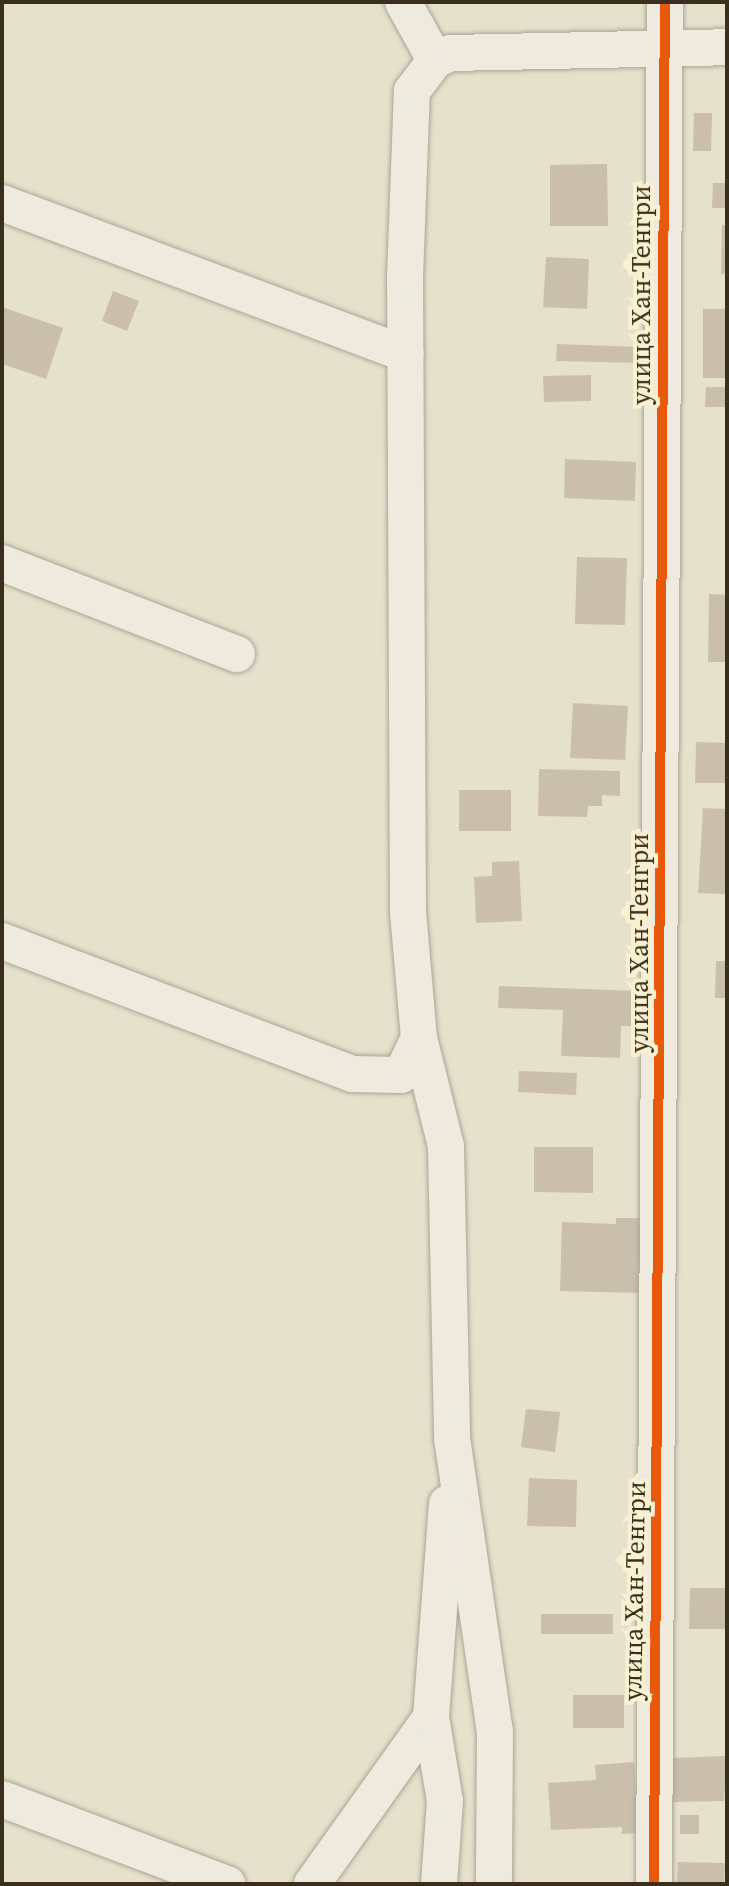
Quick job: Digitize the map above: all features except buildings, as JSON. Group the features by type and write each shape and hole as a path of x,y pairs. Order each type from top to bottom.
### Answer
{"street":[{"path":"403,2 435,60"},
{"name":"улица Хан-Тенгри","path":"654,1884 665,2"},
{"path":"439,1884 445,1801 431,1717 452,1438 446,1146 419,1038 408,912 406,354 412,91 435,60 451,53 727,47"},
{"path":"2,203 406,354"},
{"path":"2,563 237,654"},
{"path":"2,941 353,1074 401,1075 419,1038"},
{"path":"452,1438 495,1731 494,1884"},
{"path":"312,1884 431,1717"},
{"path":"2,1799 227,1884"}],"cycle path":[{"path":"654,1884 665,2"}]}
